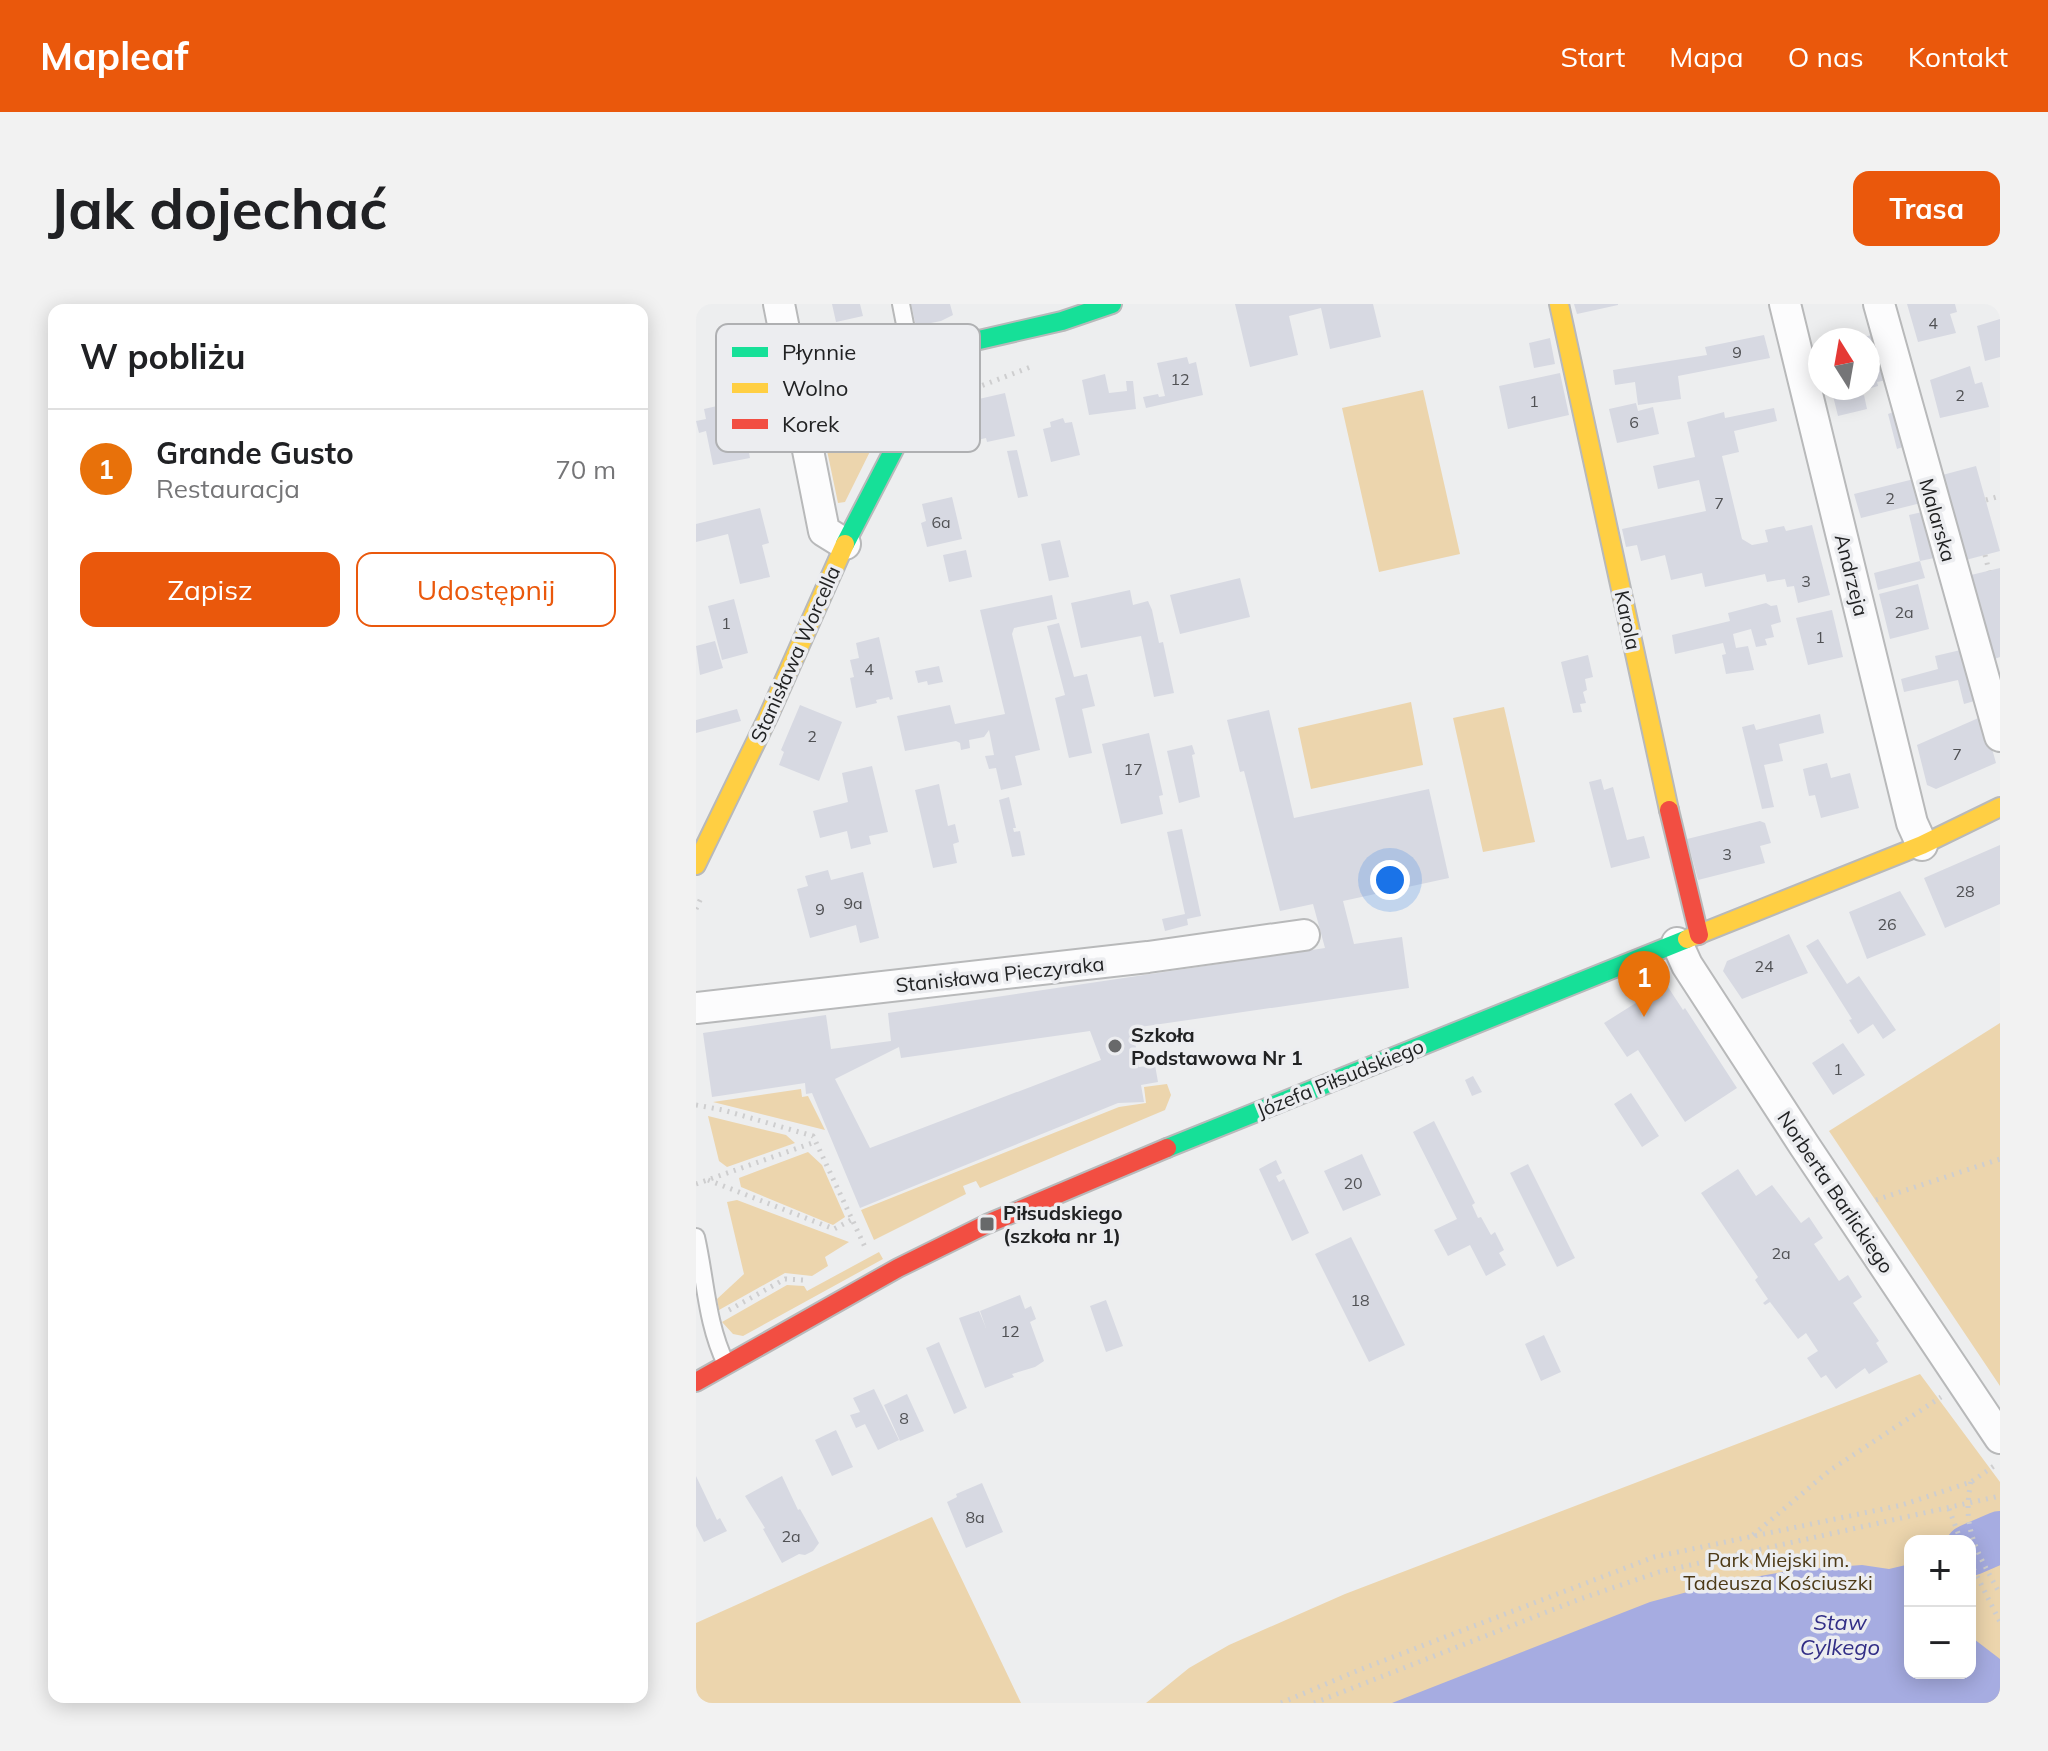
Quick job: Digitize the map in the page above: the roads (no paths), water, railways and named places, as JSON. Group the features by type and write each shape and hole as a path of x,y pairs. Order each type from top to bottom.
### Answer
{"street":[{"name":"Stanisława Worcella","path":"779,304 783,324"},
{"path":"980,340 1062,321 1112,304"},
{"name":"Karola","path":"1559,304 1691,910 1688,939"},
{"name":"Andrzeja","path":"1785,304 1912,823 1922,845"},
{"name":"Malarska","path":"1879,304 2000,736"},
{"name":"Stanisława Worcella","path":"696,865 768,717 845,544 824,531 809,452"},
{"path":"845,544 893,452"},
{"name":"Józefa Piłsudskiego","path":"696,1382 898,1268 987,1224 1110,1171 1922,845 2000,807"},
{"name":"Stanisława Pieczyraka","path":"696,1008 1148,957 1304,935"},
{"name":"Norberta Barlickiego","path":"1688,939 1687,965 1997,1452"}],"lane":[{"path":"901,304 908,324"},
{"path":"696,1237 705,1279 709,1322 727,1365"}],"water":[{"name":"Staw Cylkego","path":"1862,1565 1889,1569 1904,1565 1904,1679 1976,1679 1976,1641 2000,1659 2000,1703 1392,1703 1650,1602 1721,1583 1794,1570"}],"waterway":[{"path":"1976,1547 2000,1537"}],"place":[{"name":"Grande Gusto","path":"1644,1017"},
{"name":"Szkoła Podstawowa Nr 1","path":"1115,1046"},
{"name":"Piłsudskiego (szkoła nr 1)","path":"987,1224"}],"park label":[{"name":"Park Miejski im. Tadeusza Kościuszki","path":"1778,1570"}]}
